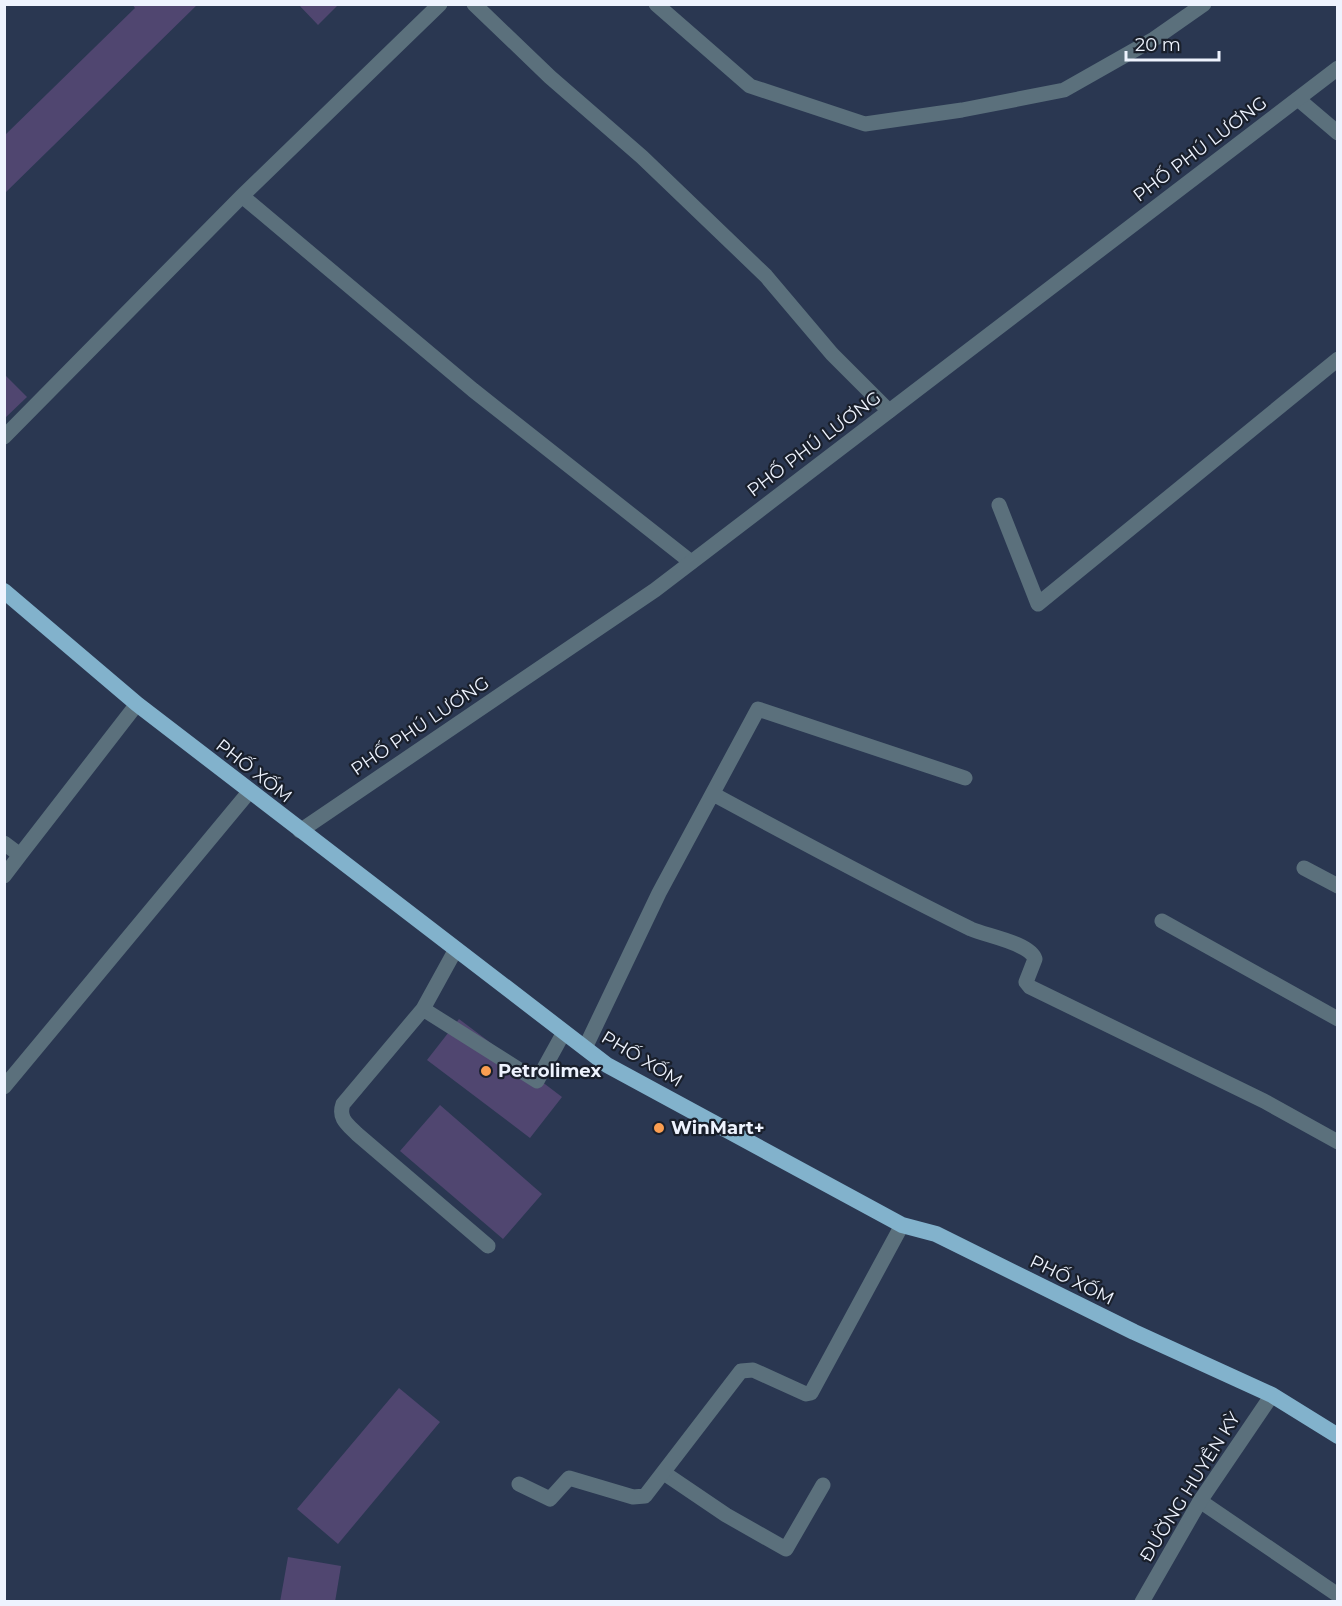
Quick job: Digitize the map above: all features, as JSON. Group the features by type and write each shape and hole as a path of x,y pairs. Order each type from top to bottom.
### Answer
{"highway":[{"name":"PHỐ XỐM","path":"4,591 137,704 249,792 608,1065 902,1225 936,1234 1134,1332 1272,1395 1338,1436"}],"street":[{"path":"4,437 242,196 440,4"},
{"path":"474,4 550,77 642,157 766,276 832,354 889,411"},
{"path":"656,4 750,86 864,124 962,110 1064,90 1154,39 1204,4"},
{"name":"PHỐ PHÚ LƯƠNG","path":"300,831 645,596 1338,68"},
{"path":"1298,99 1338,133"},
{"path":"242,196 473,390 691,562"},
{"path":"999,505 1038,604 1338,359"},
{"path":"4,876 137,704"},
{"path":"585,1048 658,893 758,709 965,778"},
{"path":"4,1087 249,792"},
{"path":"712,794 888,889 981,933 1027,948 1035,959 1026,982 1030,987 1264,1101 1338,1142"},
{"path":"4,843 20,855"},
{"path":"1304,868 1338,886"},
{"path":"1162,921 1338,1019"},
{"path":"456,949 423,1009 343,1104 340,1112 342,1118 370,1146 488,1246"},
{"path":"423,1009 537,1081 564,1032"},
{"path":"519,1484 550,1499 565,1481 574,1479 633,1497 645,1496 741,1371 753,1370 806,1394 811,1393 902,1225"},
{"name":"ĐƯỜNG HUYỀN KỲ","path":"1142,1602 1200,1501 1272,1395"},
{"path":"664,1473 726,1515 786,1549 823,1485"},
{"path":"1200,1501 1335,1597"}],"building":[{"path":"132,4 198,4 4,194 4,136 135,8"},
{"path":"298,4 339,4 318,25"},
{"path":"4,374 27,397 4,419"},
{"path":"459,1019 562,1097 530,1138 427,1060"},
{"path":"440,1105 542,1194 503,1239 400,1151"},
{"path":"399,1388 440,1422 338,1544 297,1509"},
{"path":"288,1557 341,1566 335,1602 280,1602"}],"place":[{"name":"Petrolimex","path":"486,1071"},
{"name":"WinMart+","path":"659,1128"}]}
